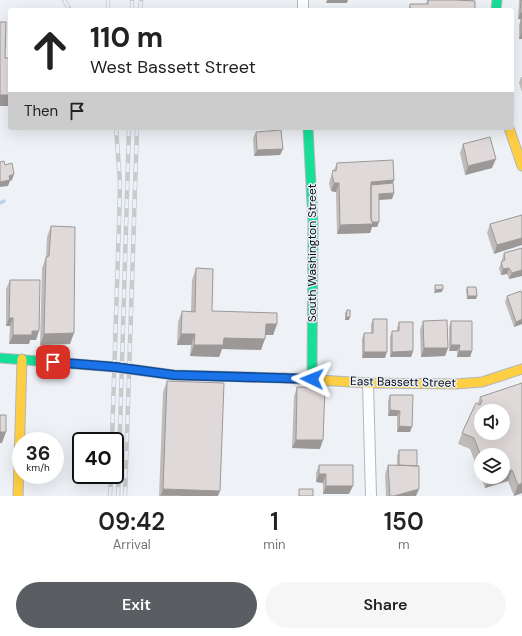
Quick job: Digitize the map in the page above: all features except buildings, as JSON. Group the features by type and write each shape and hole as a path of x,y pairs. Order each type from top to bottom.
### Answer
{"street":[{"name":"South Washington Street","path":"308,130 313,222 312,379"},
{"path":"510,130 522,166"},
{"name":"East Bassett Street","path":"0,358 115,367 174,375 312,379 368,383 456,384 482,382 522,369"},
{"path":"18,496 22,359"},
{"path":"368,383 372,496"}],"waterway":[{"path":"0,203 4,201"}],"railway":[{"path":"64,0 69,8"},
{"path":"108,0 108,8"},
{"path":"132,0 132,8"},
{"path":"140,8 141,0"},
{"path":"112,432 120,183 116,130"},
{"path":"118,496 129,130"},
{"path":"125,496 137,130"},
{"path":"110,496 111,484"}],"traffic: fast":[{"path":"496,8 497,0"},
{"path":"308,130 313,222 312,379"},
{"path":"0,358 115,367 174,375 285,378"}],"traffic: slow":[{"path":"510,130 522,166"},
{"path":"18,496 22,359"},
{"path":"285,378 368,383 456,384 482,382 522,369"}],"route":[{"path":"53,362 115,367 174,375 312,379"}]}
